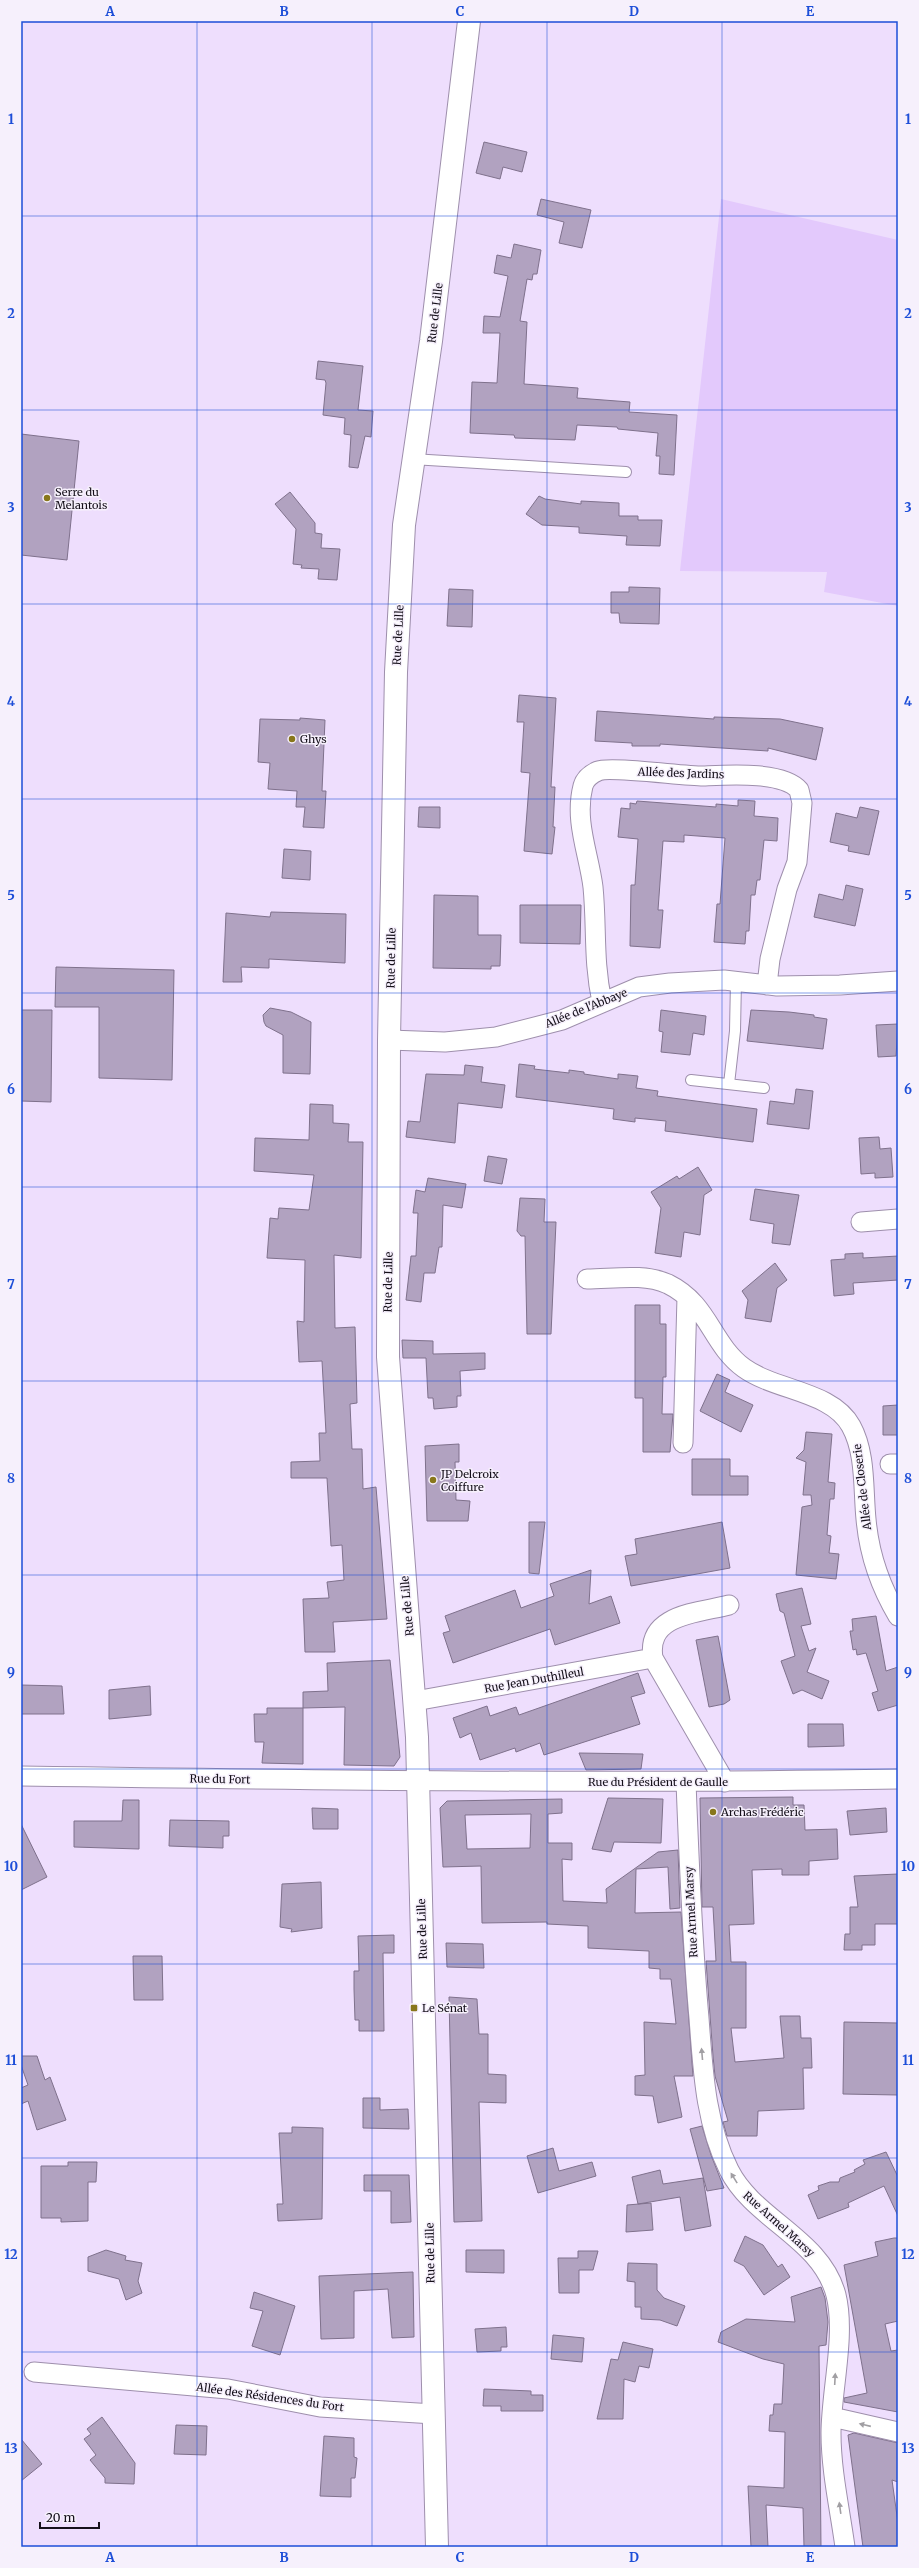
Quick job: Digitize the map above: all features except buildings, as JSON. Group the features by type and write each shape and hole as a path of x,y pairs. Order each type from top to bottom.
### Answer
{"main road":[{"name":"Rue de Lille","path":"437,2547 415,1702 388,1357 389,1040 396,672 404,525 412,459 431,341 469,21"}],"street":[{"name":"Allée des Jardins","path":"602,1002 595,966 593,890 581,828 584,785 592,774 607,769 686,776 754,776 788,782 799,790 802,803 796,862 787,889 770,959 767,985"},
{"name":"Allée de l'Abbaye","path":"389,1040 445,1042 496,1037 562,1020 625,992 654,984 699,980 736,981 767,985 840,985 898,981"},
{"path":"861,1222 898,1220"},
{"name":"Allée de Closerie","path":"587,1280 657,1280 676,1289 687,1297 701,1311 723,1346 743,1367 767,1381 825,1402 835,1408 851,1426 859,1451 871,1551 885,1591 898,1616"},
{"path":"683,1443 687,1297"},
{"path":"725,1782 653,1658 653,1638 664,1624 672,1619 729,1605"},
{"name":"Rue Jean Duthilleul","path":"415,1702 653,1658"},
{"name":"Rue du Fort","path":"21,1776 418,1782"},
{"name":"Rue du Président de Gaulle","path":"418,1782 725,1782 898,1779"},
{"name":"Rue Armel Marsy","path":"686,1782 692,1947 709,2110 720,2151 735,2181 751,2201 810,2250 824,2268 833,2286 838,2321 832,2417 832,2451 845,2547"},
{"name":"Allée des Résidences du Fort","path":"34,2372 228,2389 320,2407 434,2414"},
{"path":"832,2417 898,2432"}],"lane":[{"path":"412,459 626,472"},
{"path":"729,1084 735,1031 736,981"},
{"path":"691,1080 764,1088"}],"shaded area":[{"path":"721,199 898,240 898,606 824,592 827,572 680,571"}],"place":[{"name":"Serre du Melantois","path":"47,498"},
{"name":"Ghys","path":"292,739"},
{"name":"JP Delcroix Coiffure","path":"433,1480"},
{"name":"Archas Frédéric","path":"713,1812"},
{"name":"Le Sénat","path":"414,2008"}]}
